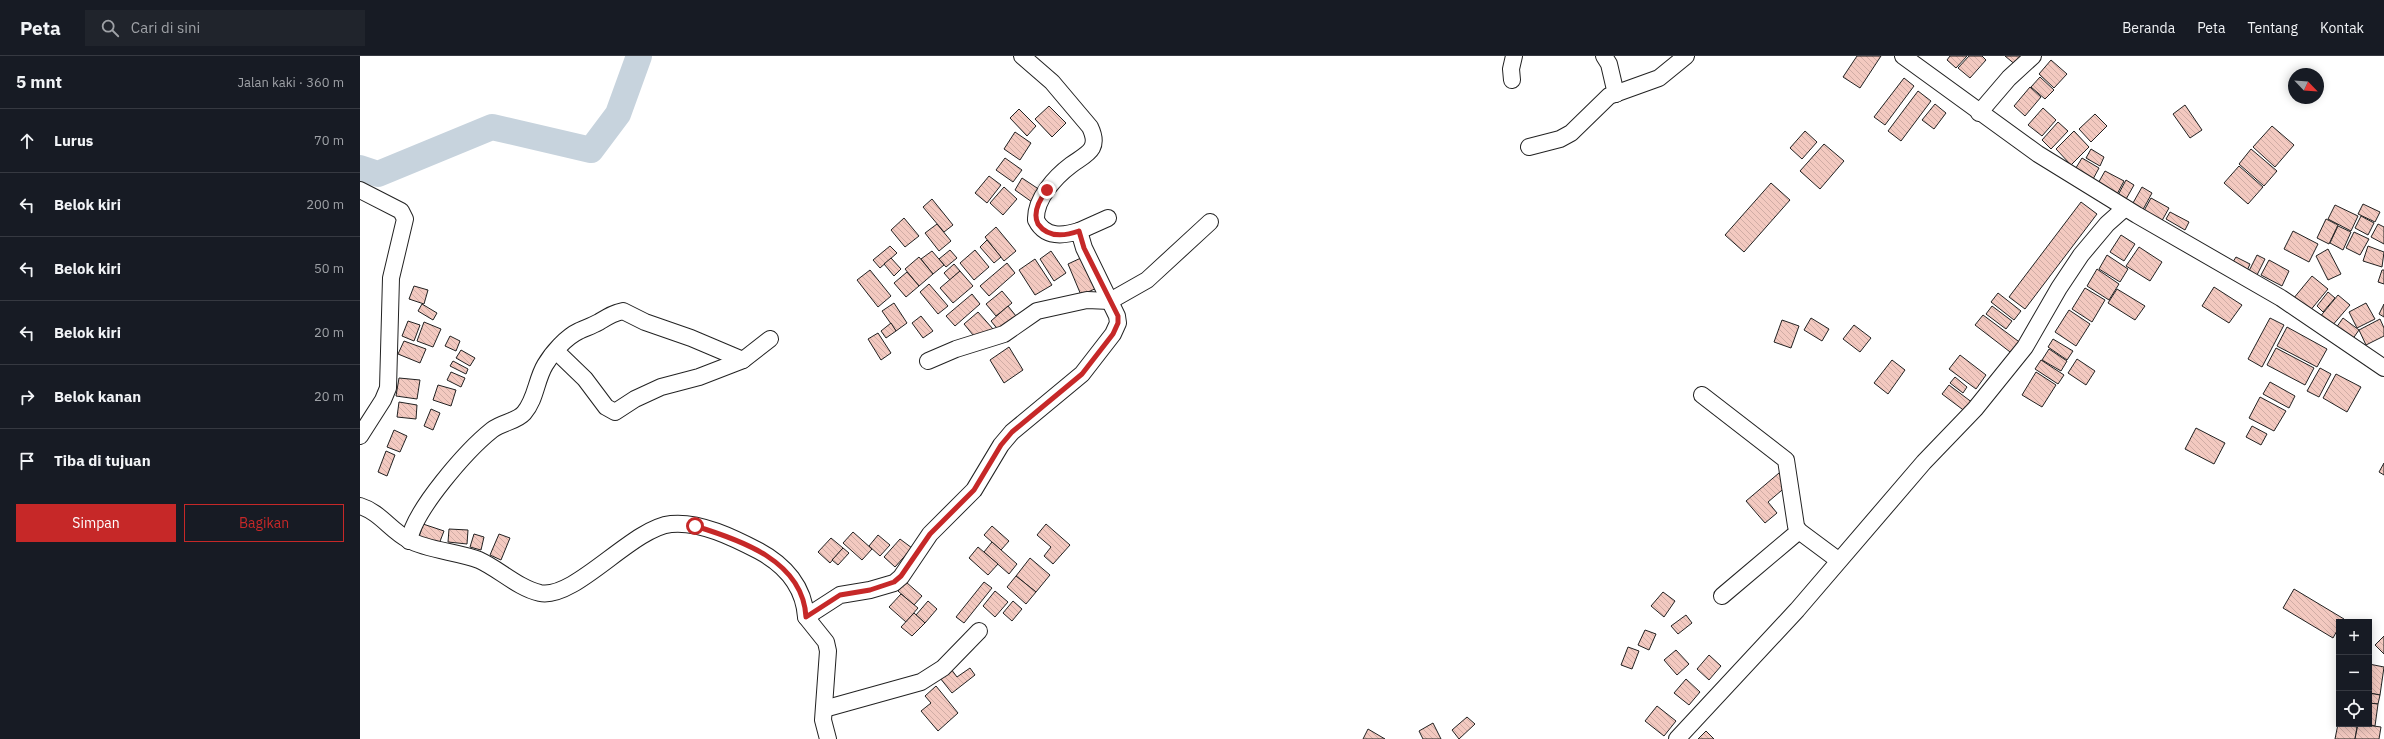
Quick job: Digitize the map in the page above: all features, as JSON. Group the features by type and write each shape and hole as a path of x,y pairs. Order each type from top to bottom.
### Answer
{"street":[{"path":"1022,56 1055,86 1090,127 1094,134 1094,142 1085,157 1071,164 1050,185 1040,200 1036,214 1040,226 1053,234 1064,236 1108,218"},
{"path":"1512,80 1511,69 1514,56"},
{"path":"1604,56 1609,64 1616,94"},
{"path":"1529,147 1560,139 1571,133 1603,101 1616,94 1659,78 1686,56"},
{"path":"1903,56 2038,154 2125,208 2281,298 2384,368"},
{"path":"1979,112 2009,78 2033,56"},
{"path":"360,190 401,211 405,219 391,278 388,388 383,400 360,436"},
{"path":"1676,739 1797,610 1838,560 1924,462 1980,403 2025,347 2059,288 2081,255 2107,224 2125,208"},
{"path":"928,361 956,348 1004,334 1037,311 1087,300 1110,301 1147,280 1210,222"},
{"path":"806,617 840,595 870,590 894,582 901,576 930,534 974,490 1001,445 1012,432 1082,374 1113,334 1118,323 1110,301 1084,248 1079,231"},
{"path":"409,541 411,532 420,512 467,452 494,428 514,420 524,413 532,400 545,365 570,336 609,315 623,311 645,322 691,338 743,360"},
{"path":"556,351 585,379 606,407 615,412 635,399 661,387 699,377 743,360 770,339"},
{"path":"1702,395 1786,460 1793,519 1799,531 1838,560"},
{"path":"360,506 372,511 409,541 478,560 530,588 549,594 567,586 661,526 681,524 695,526 732,538 775,561 789,575 801,592 806,617 826,642 828,651 823,720 828,739"},
{"path":"1722,596 1799,531"},
{"path":"824,709 921,682 943,668 979,631"}],"building":[{"path":"1857,56 1881,56 1860,88 1843,77"},
{"path":"1950,56 1967,56 1956,68 1947,60"},
{"path":"1969,56 1982,56 1986,60 1970,78 1958,68"},
{"path":"2005,56 2021,56 2024,59 2017,66"},
{"path":"2051,60 2067,74 2054,88 2039,74"},
{"path":"2040,77 2054,90 2045,99 2031,87"},
{"path":"1904,78 1914,86 1885,125 1874,117"},
{"path":"2030,87 2041,97 2025,116 2014,106"},
{"path":"1918,91 1931,101 1901,141 1888,131"},
{"path":"1935,104 1946,113 1934,129 1922,120"},
{"path":"2185,105 2202,130 2190,138 2173,114"},
{"path":"1049,106 1066,123 1052,137 1035,119"},
{"path":"2043,108 2056,120 2042,136 2028,125"},
{"path":"1019,109 1036,126 1027,136 1010,118"},
{"path":"2095,114 2107,126 2091,142 2079,129"},
{"path":"2058,122 2068,131 2051,149 2042,140"},
{"path":"2272,126 2294,145 2275,167 2253,147"},
{"path":"1805,131 1817,142 1802,159 1790,148"},
{"path":"2074,131 2089,147 2071,165 2056,149"},
{"path":"1015,132 1031,143 1020,160 1004,149"},
{"path":"1824,144 1844,161 1820,189 1800,171"},
{"path":"2091,149 2104,157 2100,166 2086,158"},
{"path":"2251,149 2277,171 2264,186 2239,164"},
{"path":"1005,158 1022,170 1013,182 996,170"},
{"path":"2082,158 2099,168 2092,181 2074,171"},
{"path":"2239,166 2263,187 2248,204 2224,183"},
{"path":"2105,171 2124,181 2115,198 2096,187"},
{"path":"989,176 1001,185 987,203 975,193"},
{"path":"1022,178 1040,190 1032,202 1015,190"},
{"path":"2126,180 2134,185 2125,201 2117,197"},
{"path":"1771,183 1790,200 1744,252 1725,235"},
{"path":"1004,187 1017,199 1003,215 990,203"},
{"path":"2142,187 2152,193 2140,215 2129,210"},
{"path":"2151,198 2169,208 2159,226 2141,216"},
{"path":"932,199 953,225 944,232 923,207"},
{"path":"2081,202 2097,214 2025,309 2009,297"},
{"path":"2363,204 2380,212 2375,222 2358,214"},
{"path":"2335,205 2358,216 2351,231 2328,219"},
{"path":"2170,212 2189,222 2185,230 2166,219"},
{"path":"2361,216 2374,223 2368,235 2355,228"},
{"path":"904,218 919,236 905,247 891,230"},
{"path":"2326,219 2338,225 2329,244 2317,238"},
{"path":"937,224 951,241 939,251 925,233"},
{"path":"2378,224 2384,227 2384,244 2371,237"},
{"path":"2338,226 2351,232 2343,250 2330,243"},
{"path":"996,227 1016,251 1004,261 985,237"},
{"path":"2293,231 2318,244 2309,262 2284,249"},
{"path":"2354,232 2369,239 2360,255 2346,248"},
{"path":"2121,235 2135,244 2124,261 2110,252"},
{"path":"987,240 1001,257 994,263 980,247"},
{"path":"890,246 897,253 880,268 873,260"},
{"path":"2368,246 2384,252 2382,267 2363,261"},
{"path":"2139,247 2162,262 2150,281 2126,266"},
{"path":"2328,249 2341,274 2328,280 2316,256"},
{"path":"950,250 957,258 946,267 939,259"},
{"path":"975,250 989,267 974,280 960,263"},
{"path":"932,251 944,265 933,274 921,259"},
{"path":"1051,251 1066,273 1054,281 1040,259"},
{"path":"2107,255 2128,269 2120,282 2099,269"},
{"path":"2257,255 2265,259 2256,277 2248,273"},
{"path":"919,257 933,274 919,286 905,269"},
{"path":"1083,257 1097,288 1081,295 1068,264"},
{"path":"2236,257 2250,264 2246,273 2231,265"},
{"path":"891,258 901,269 894,276 884,264"},
{"path":"1035,259 1052,285 1035,295 1019,270"},
{"path":"2269,260 2289,271 2282,286 2261,275"},
{"path":"1007,263 1015,273 989,296 980,286"},
{"path":"954,264 960,271 950,280 944,273"},
{"path":"2097,269 2119,284 2109,300 2087,286"},
{"path":"870,270 891,296 878,307 857,280"},
{"path":"2382,270 2384,270 2384,284 2378,282"},
{"path":"960,271 973,286 953,303 940,288"},
{"path":"907,272 919,286 906,297 894,283"},
{"path":"2312,276 2328,289 2309,312 2293,299"},
{"path":"929,284 948,306 938,314 920,292"},
{"path":"414,286 428,290 424,304 409,299"},
{"path":"2214,287 2242,305 2229,323 2202,306"},
{"path":"2085,288 2105,300 2092,322 2072,309"},
{"path":"2117,289 2145,306 2135,320 2108,303"},
{"path":"1002,291 1012,303 996,316 986,304"},
{"path":"2328,292 2335,298 2323,312 2317,306"},
{"path":"1998,293 2021,311 2014,320 1991,302"},
{"path":"972,294 980,304 955,326 946,316"},
{"path":"2338,295 2350,305 2331,327 2319,318"},
{"path":"894,303 907,323 896,331 882,311"},
{"path":"2366,303 2375,319 2357,328 2349,312"},
{"path":"422,304 437,313 433,320 418,311"},
{"path":"2384,304 2384,317 2379,314"},
{"path":"1008,306 1016,316 999,331 991,321"},
{"path":"1992,306 2012,321 2006,329 1986,314"},
{"path":"2069,310 2090,324 2076,346 2055,332"},
{"path":"978,312 993,329 978,341 964,324"},
{"path":"1983,315 2022,344 2014,355 1975,325"},
{"path":"921,316 933,331 923,338 912,323"},
{"path":"1811,318 1829,329 1822,341 1804,330"},
{"path":"2270,318 2284,325 2262,367 2248,359"},
{"path":"2343,318 2359,330 2352,340 2336,328"},
{"path":"2380,319 2384,328 2384,336 2366,345 2359,330"},
{"path":"1782,320 1799,326 1791,348 1774,342"},
{"path":"408,321 420,325 414,341 402,336"},
{"path":"424,322 441,329 433,347 417,341"},
{"path":"891,323 896,331 886,338 881,331"},
{"path":"1854,325 1871,338 1860,352 1843,339"},
{"path":"2287,327 2327,349 2317,367 2277,346"},
{"path":"878,333 891,353 881,360 868,339"},
{"path":"450,336 460,341 456,351 445,346"},
{"path":"2053,339 2073,351 2067,360 2048,347"},
{"path":"404,341 426,349 420,363 398,354"},
{"path":"1009,347 1023,370 1004,383 990,360"},
{"path":"2276,348 2314,368 2305,385 2267,365"},
{"path":"2049,349 2067,361 2061,371 2042,360"},
{"path":"461,350 475,358 470,366 456,358"},
{"path":"1960,355 1986,375 1976,389 1949,369"},
{"path":"2077,359 2095,371 2086,385 2068,373"},
{"path":"1892,360 1905,370 1888,394 1874,383"},
{"path":"2041,360 2064,375 2058,384 2035,369"},
{"path":"453,361 468,369 466,374 450,366"},
{"path":"2320,368 2331,374 2319,397 2307,391"},
{"path":"451,372 465,378 461,387 447,380"},
{"path":"2036,372 2056,385 2042,407 2022,395"},
{"path":"2336,374 2361,387 2347,412 2323,398"},
{"path":"1955,377 1967,387 1963,393 1950,383"},
{"path":"399,378 420,380 417,399 396,396"},
{"path":"2270,382 2295,396 2289,408 2263,394"},
{"path":"438,385 456,390 451,406 433,400"},
{"path":"1949,385 1973,403 1966,412 1942,394"},
{"path":"2260,397 2286,411 2274,431 2249,418"},
{"path":"399,402 417,405 416,419 397,417"},
{"path":"431,409 440,413 433,430 424,426"},
{"path":"2252,426 2267,434 2261,445 2246,437"},
{"path":"2196,428 2225,443 2214,464 2185,449"},
{"path":"394,430 407,436 400,452 387,447"},
{"path":"386,451 395,455 387,476 378,472"},
{"path":"2384,463 2384,475 2379,472"},
{"path":"1779,473 1788,485 1768,502 1777,513 1765,523 1746,501"},
{"path":"423,524 444,531 439,544 419,537"},
{"path":"1046,524 1070,545 1053,564 1044,556 1051,547 1037,535"},
{"path":"992,526 1009,541 1001,550 984,535"},
{"path":"449,529 468,530 467,544 448,542"},
{"path":"853,532 872,549 862,560 843,543"},
{"path":"474,534 484,537 481,550 470,547"},
{"path":"499,534 510,538 501,560 490,555"},
{"path":"878,535 890,545 880,556 869,546"},
{"path":"831,538 843,548 830,563 818,552"},
{"path":"900,539 912,548 895,567 884,557"},
{"path":"992,542 1017,564 1009,574 984,552"},
{"path":"978,547 998,564 988,575 969,558"},
{"path":"843,548 849,553 838,565 832,560"},
{"path":"1030,558 1050,575 1036,592 1016,576"},
{"path":"1016,576 1036,592 1026,604 1007,587"},
{"path":"906,582 922,596 914,605 898,591"},
{"path":"984,582 992,588 964,623 956,617"},
{"path":"2294,589 2344,619 2336,619 2336,632 2333,638 2283,608"},
{"path":"995,591 1008,602 995,617 983,606"},
{"path":"1663,592 1675,601 1664,617 1651,606"},
{"path":"901,594 918,608 906,622 889,607"},
{"path":"928,601 937,609 925,623 916,615"},
{"path":"1013,601 1022,609 1012,621 1003,613"},
{"path":"914,613 925,623 912,636 901,627"},
{"path":"1686,615 1692,623 1678,634 1671,626"},
{"path":"1645,630 1656,634 1649,650 1638,645"},
{"path":"2384,636 2384,654 2375,645"},
{"path":"1628,647 1639,651 1632,669 1621,665"},
{"path":"1676,650 1689,664 1677,675 1664,660"},
{"path":"1709,655 1721,666 1709,680 1697,669"},
{"path":"2372,665 2384,667 2380,695 2372,694"},
{"path":"970,668 975,675 952,693 940,678 951,669 957,677"},
{"path":"1686,679 1700,692 1689,705 1674,693"},
{"path":"936,686 958,713 938,731 921,711 931,703 925,696"},
{"path":"2372,694 2380,695 2378,704 2372,703"},
{"path":"2372,703 2378,704 2375,726 2372,725"},
{"path":"1657,706 1676,721 1664,736 1645,721"},
{"path":"1467,717 1475,724 1459,739 1452,730"},
{"path":"1433,723 1441,739 1423,739 1419,731"},
{"path":"2337,727 2357,727 2355,739 2335,739"},
{"path":"2357,727 2381,727 2379,739 2355,739"},
{"path":"1368,729 1385,739 1363,739"},
{"path":"1706,731 1714,739 1698,739"}],"waterway":[{"path":"360,168 378,174 492,127 591,150 618,114 639,56"}],"route":[{"path":"695,526 732,538 775,561 784,569 801,592 806,617 815,609 840,595 870,590 894,582 901,576 918,548 939,524 974,490 990,466 1001,445 1012,432 1038,409 1061,393 1082,374 1089,363 1113,334 1118,323 1118,316 1103,289 1084,248 1079,231 1064,236 1053,234 1038,224 1036,214 1040,200 1047,190"}]}
